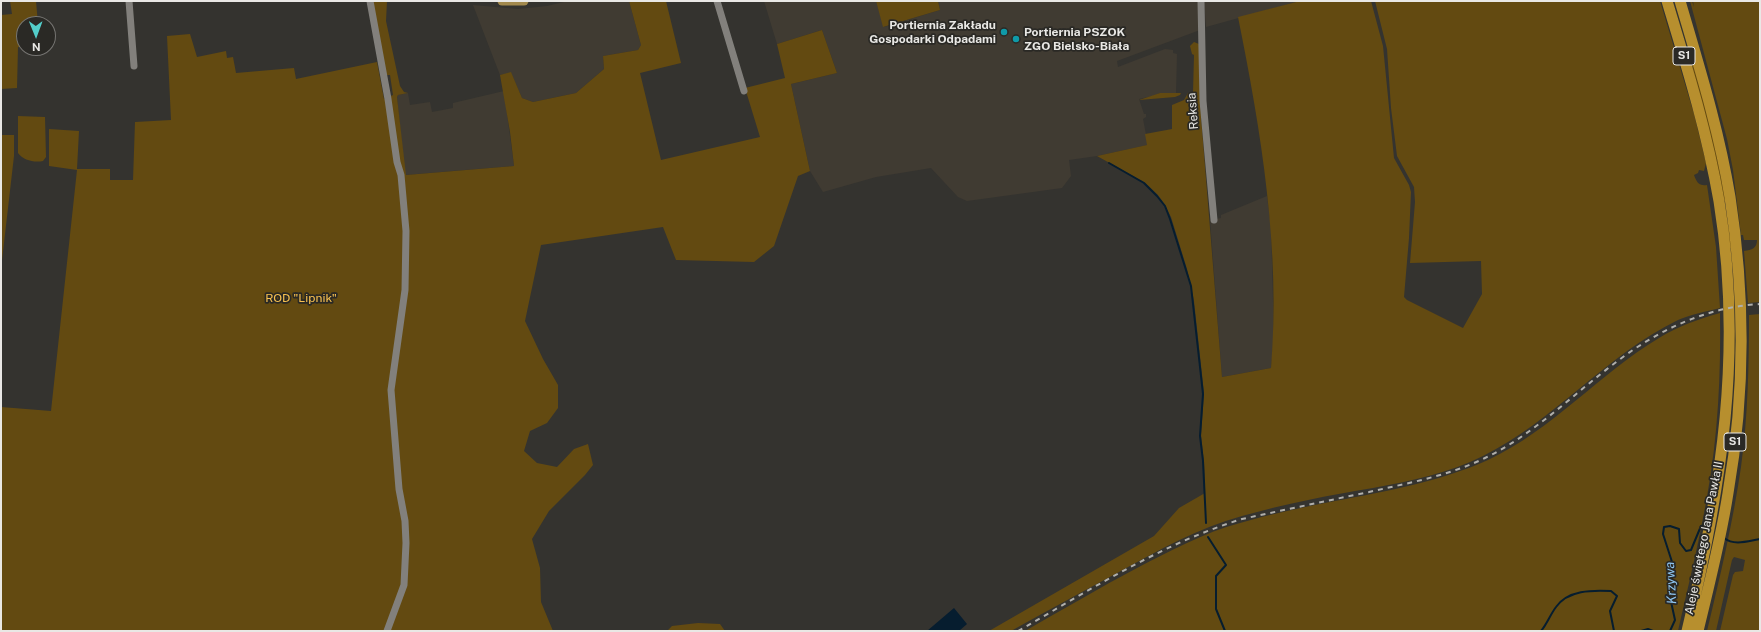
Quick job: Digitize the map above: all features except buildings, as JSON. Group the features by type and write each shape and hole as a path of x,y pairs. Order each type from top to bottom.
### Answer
{"highway":[{"name":"Aleje świętego Jana Pawła II","path":"1667,1 1692,83 1708,143 1719,201 1731,251 1726,425 1713,512 1687,631"},
{"name":"Aleje świętego Jana Pawła II","path":"1680,1 1709,101 1726,176 1731,251 1741,334 1737,427 1724,514 1698,631"},
{"path":"1686,1 1698,60"}],"main road":[{"path":"502,1 524,1"}],"street":[{"path":"129,1 134,66"},
{"path":"370,1 388,99 396,157 401,175 406,231 405,290 391,390 406,543 404,585 387,631"},
{"path":"717,1 744,91"},
{"name":"Reksia","path":"1201,1 1203,101 1214,220"}],"shaded area":[{"path":"568,1 629,1 641,45 638,50 603,56 604,69 576,93 533,102 522,98 511,73 500,75 473,5 518,9 547,6"},
{"path":"764,1 876,1 884,27 940,10 938,1 1198,1 1200,30 1117,61 1118,67 1165,49 1173,50 1173,53 1177,54 1176,93 1160,93 1139,99 1144,114 1146,114 1146,117 1143,119 1148,145 1097,156 1069,160 1071,176 1062,188 967,201 958,197 931,168 876,177 823,192 810,171 791,84 837,73 822,30 777,44"},
{"path":"1204,1 1300,1 1206,27"},
{"path":"504,91 514,166 405,175 398,95 408,93 410,105 430,102 432,112 453,108 453,103"},
{"path":"1267,196 1271,226 1274,340 1271,368 1222,377 1210,220 1221,218 1221,215"}],"green space":[{"path":"10,1 36,1 37,16 16,16 16,56 18,56 17,88 1,89 1,15 12,14"},
{"name":"ROD \"Lipnik\"","path":"373,1 387,1 386,21 400,86 404,92 408,93 398,95 397,97 406,175 514,166 510,132 500,75 511,72 522,98 533,102 576,93 604,69 603,56 638,50 641,45 629,1 666,1 681,63 640,73 661,160 760,137 745,88 785,78 777,44 822,30 837,73 791,84 810,171 798,176 774,246 754,262 676,260 663,227 541,245 525,321 543,359 558,385 558,408 547,423 530,431 524,451 537,463 557,467 574,449 588,444 593,465 549,511 532,539 540,568 541,602 553,631 1,631 1,407 51,411 77,170 49,166 49,129 79,131 77,169 110,169 110,180 133,180 135,122 171,120 167,36 190,34 197,57 226,51 227,58 233,57 236,73 294,68 296,79 377,62 384,99 393,95 390,75 385,75"},
{"path":"876,1 938,1 940,10 883,27"},
{"path":"1300,1 1371,1 1383,46 1394,158 1409,185 1411,192 1404,297 1407,300 1463,328 1482,294 1481,261 1410,263 1415,202 1414,187 1397,156 1391,108 1387,49 1375,1 1660,1 1694,114 1706,163 1704,171 1699,170 1698,173 1694,175 1699,183 1702,185 1707,185 1716,247 1720,308 1682,318 1652,334 1603,369 1557,407 1509,442 1470,462 1443,472 1416,479 1291,504 1226,521 1194,533 1164,548 1011,631 989,631 1154,536 1179,508 1205,493 1201,435 1204,393 1194,301 1187,269 1171,217 1158,195 1144,182 1097,156 1147,145 1145,134 1172,129 1172,105 1184,100 1188,93 1193,93 1194,55 1192,54 1190,46 1194,42 1199,44 1201,117 1222,377 1271,368 1273,280 1267,191 1254,103 1238,17"},
{"path":"1690,1 1692,1 1694,7 1693,1 1760,1 1760,302 1748,303 1744,251 1754,248 1757,240 1744,240 1743,235 1741,235 1733,170 1727,139"},
{"path":"1690,57 1692,57 1707,109 1726,200 1724,201 1732,248 1729,248"},
{"path":"1160,93 1181,93 1175,97 1139,100"},
{"path":"18,116 45,117 46,157 43,161 36,162 29,160 18,153"},
{"path":"1,135 14,135 14,156 1,269"},
{"path":"1720,313 1719,382 1711,474 1704,514 1678,631 1025,631 1137,568 1187,543 1226,527 1275,514 1432,480 1488,460 1511,448 1533,433 1637,352 1659,338 1689,323"},
{"path":"1760,314 1760,631 1720,631 1733,575 1735,572 1743,571 1745,560 1734,557 1732,560 1716,631 1707,631 1730,529 1741,467 1748,391 1749,315"},
{"path":"698,623 720,624 725,631 667,631 672,626"}],"water":[{"path":"954,608 967,624 959,631 927,631"}],"waterway":[{"path":"1109,163 1144,183 1165,206 1191,286 1203,394 1200,436 1203,461 1206,523"},
{"name":"Krzywa","path":"1670,631 1675,620 1670,597 1673,565 1663,534 1664,527 1670,526 1679,529 1680,543 1686,551 1691,550 1701,526 1706,525"},
{"path":"1208,537 1226,565 1216,576 1216,609 1225,631"},
{"name":"Krzywa","path":"1724,538 1732,542 1746,542 1760,539"},
{"name":"Krzywa","path":"1541,631 1561,601 1574,594 1588,591 1611,591 1617,596 1610,611 1614,631"},
{"name":"Krzywa","path":"1641,631 1648,629 1653,631"}],"railway":[{"path":"1018,631 1127,569 1183,541 1212,529 1242,519 1428,478 1457,470 1485,458 1521,437 1619,360 1668,329 1703,315 1741,306 1760,304"}],"place":[{"name":"Portiernia Zakładu Gospodarki Odpadami","path":"1004,32"},
{"name":"Portiernia PSZOK ZGO Bielsko-Biała","path":"1016,39"}]}
